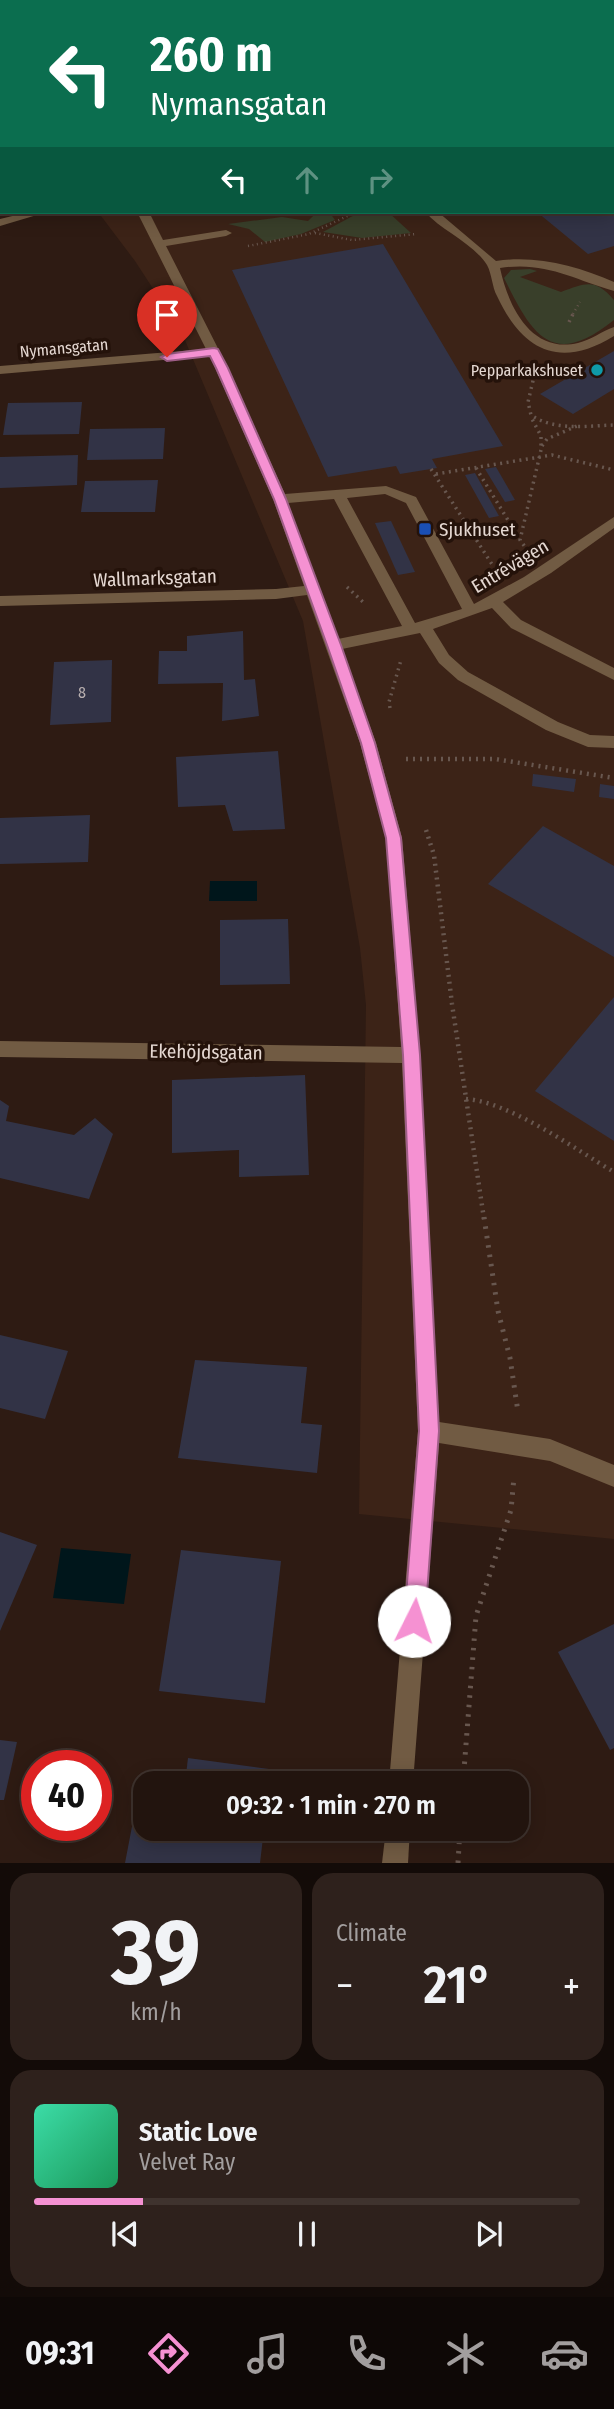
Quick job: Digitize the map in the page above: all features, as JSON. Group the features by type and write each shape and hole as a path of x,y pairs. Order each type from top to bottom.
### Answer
{"street":[{"path":"0,223 34,214"},
{"path":"144,214 214,352 280,499 368,743 394,838 411,1055 429,1431 402,1771"},
{"path":"433,214 493,265 496,282 511,311 523,331 538,343 556,348 580,347 614,331"},
{"path":"160,244 226,233"},
{"path":"493,265 510,262 544,264 594,277 614,287"},
{"name":"Nymansgatan","path":"0,370 214,352"},
{"path":"280,499 386,490 411,499 471,611"},
{"path":"338,493 417,628 444,659 463,676 552,726 589,741 614,742"},
{"name":"Entrévägen","path":"334,645 417,628 494,601 614,521"},
{"name":"Wallmarksgatan","path":"0,601 276,594 312,590"},
{"path":"494,601 516,624 614,675"},
{"name":"Ekehöjdsgatan","path":"0,1049 411,1055"},
{"path":"429,1431 550,1450 614,1476"},
{"path":"395,1863 397,1841"}],"path":[{"path":"341,214 346,217"},
{"path":"252,245 287,241 314,233 352,214"},
{"path":"314,233 352,240 369,240 416,234 448,226"},
{"path":"556,348 594,277"},
{"path":"538,343 538,359 527,409 541,436 541,450"},
{"path":"532,419 543,424 614,425"},
{"path":"520,540 541,450 547,439 581,425"},
{"path":"435,474 539,456 565,456 614,470"},
{"path":"475,468 534,558"},
{"path":"432,469 510,592"},
{"path":"406,759 495,759 614,778"},
{"path":"466,1099 482,1100 512,1114 614,1172"},
{"path":"464,1771 476,1616 511,1510 518,1406"},
{"path":"458,1863 459,1841"}],"shaded area":[{"path":"100,214 614,214 614,1539 359,1514 366,1005 360,948 303,621 182,333 135,261"}],"green space":[{"path":"315,214 331,214 335,220 301,234 265,242 249,229 228,224 282,217 308,221"},
{"path":"356,214 390,214 411,233 362,238 323,232"},
{"path":"511,270 537,271 520,277 561,292 590,284 601,288 614,300 614,320 593,335 575,343 559,344 546,339 524,316 504,278"}],"water":[{"path":"210,881 257,881 257,901 209,901"},
{"path":"61,1548 131,1554 124,1604 53,1598"}],"building":[{"path":"539,214 614,214 614,246 588,254"},
{"path":"383,244 503,446 432,459 437,468 400,474 396,466 328,477 232,270"},
{"name":"Pepparkakshuset","path":"614,351 614,389 573,414 540,394"},
{"path":"82,402 79,434 3,435 8,403"},
{"path":"165,428 163,459 87,460 90,429"},
{"path":"78,455 77,485 0,488 0,457"},
{"path":"496,467 515,500 505,502 485,469"},
{"path":"475,473 499,516 489,518 465,475"},
{"path":"158,480 155,512 81,512 85,481"},
{"path":"391,521 415,572 398,575 375,523"},
{"path":"243,631 244,680 255,679 259,716 222,721 223,683 158,684 159,651 187,651 187,636"},
{"path":"112,660 111,722 50,725 54,662"},
{"path":"278,751 285,829 233,831 225,805 178,807 176,757"},
{"path":"533,774 576,779 574,792 532,786"},
{"path":"600,784 614,786 614,799 599,797"},
{"path":"90,815 88,862 0,864 0,818"},
{"path":"543,826 614,866 614,957 488,884"},
{"path":"288,919 290,984 220,985 220,920"},
{"path":"614,997 614,1141 535,1091"},
{"path":"305,1075 309,1175 239,1177 239,1150 172,1153 172,1080"},
{"path":"0,1100 9,1106 6,1121 74,1135 95,1118 113,1134 89,1199 0,1178"},
{"path":"0,1335 68,1351 45,1419 0,1408"},
{"path":"195,1360 307,1367 301,1423 322,1425 317,1473 178,1458"},
{"path":"0,1532 37,1545 0,1631"},
{"path":"181,1550 281,1561 265,1703 159,1691"},
{"path":"614,1624 614,1748 610,1750 558,1652"},
{"path":"0,1740 17,1742 4,1800 0,1800"},
{"path":"188,1758 269,1769 269,1771 186,1771"},
{"path":"133,1821 133,1841 263,1841 260,1863 125,1863"}],"place":[{"name":"Pepparkakshuset","path":"597,370"},
{"name":"Sjukhuset","path":"425,529"}],"route":[{"path":"167,357 214,352 222,368 280,499 334,645 368,743 394,838 411,1055 429,1431 414,1621"}]}
